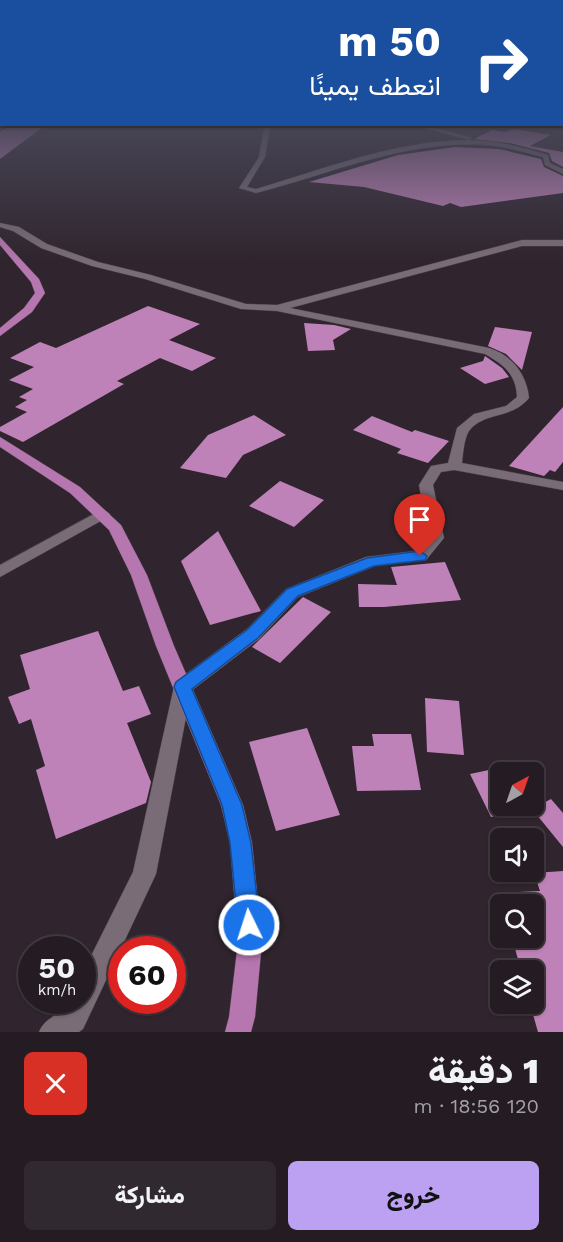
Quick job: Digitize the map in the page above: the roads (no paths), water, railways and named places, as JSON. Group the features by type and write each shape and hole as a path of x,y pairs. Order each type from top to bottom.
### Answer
{"main road":[{"path":"0,240 36,280 40,293 28,310 0,333"},
{"path":"0,441 75,490 116,528 139,575 182,687 232,805 241,843 250,942 242,1017 238,1032"}],"street":[{"path":"257,165 243,188 256,191 346,165"},
{"path":"549,165 563,172"},
{"path":"0,225 16,229 44,246 95,264 148,277 245,307 277,308 489,351 513,365 523,386 523,398 510,409 478,417 462,431 454,466"},
{"path":"277,308 522,243 563,243"},
{"path":"52,1032 74,1020 144,874 182,687 253,634 292,593 372,561 420,556 436,538 426,485 436,469 454,466 563,486"},
{"path":"0,572 102,514"}]}
